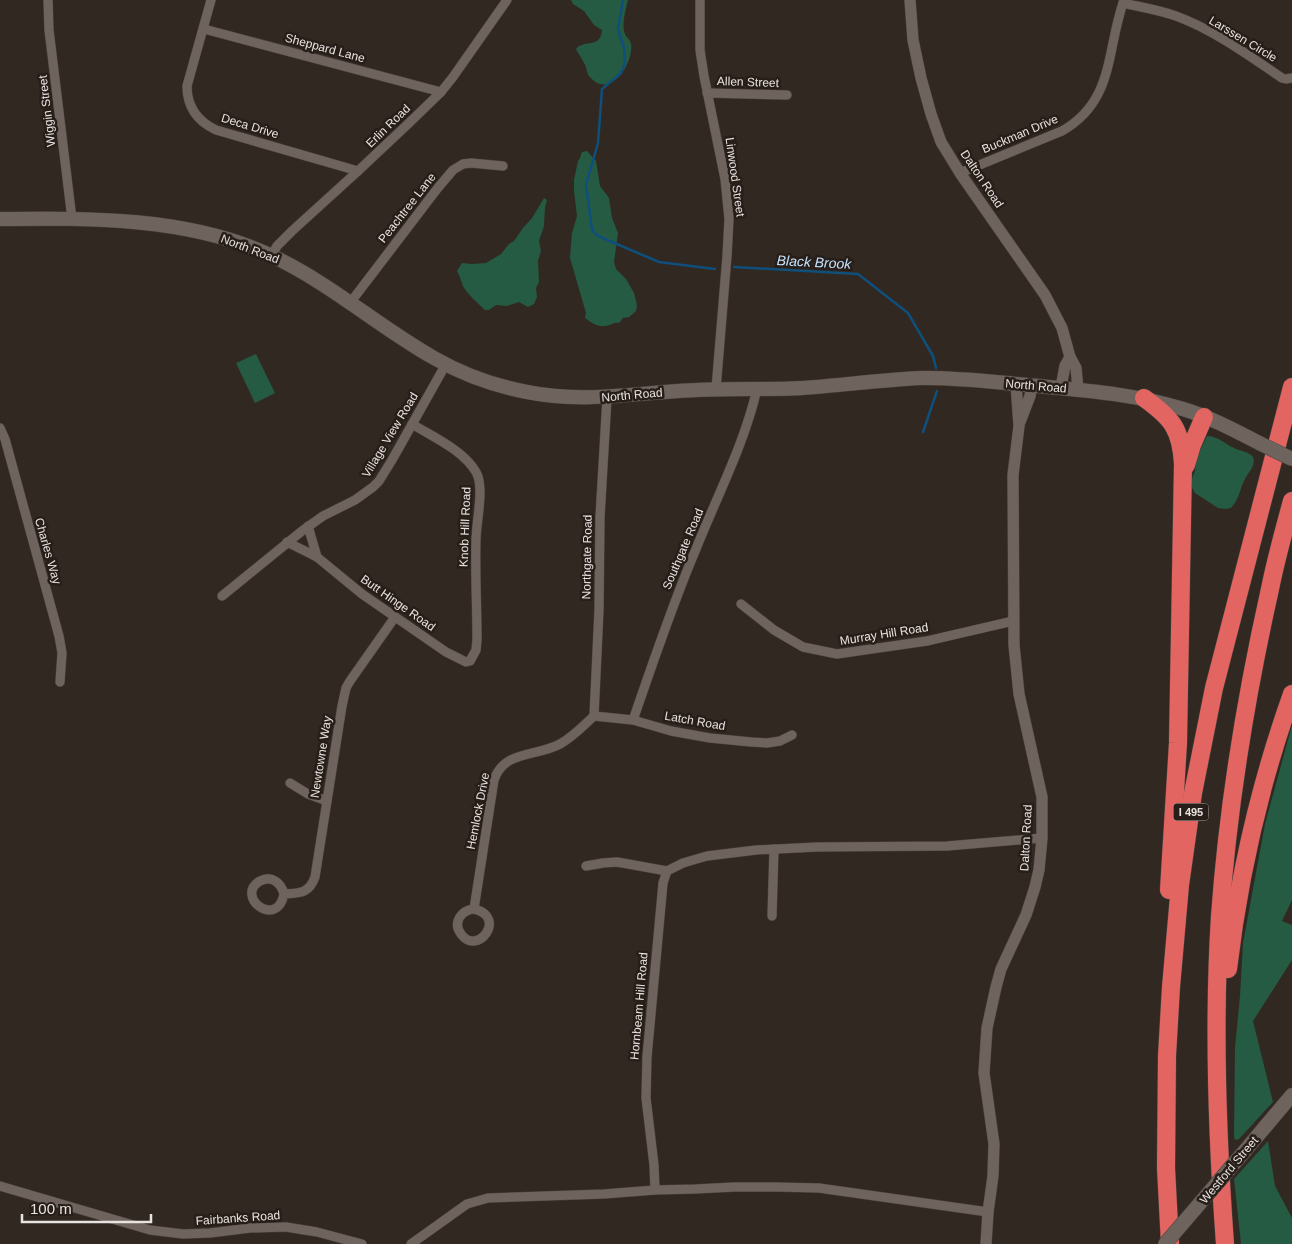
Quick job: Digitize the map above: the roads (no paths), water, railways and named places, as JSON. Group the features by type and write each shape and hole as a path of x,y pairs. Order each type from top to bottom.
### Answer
{"highway":[{"name":"I 495","path":"1170,1244 1166,1168 1170,988 1180,885 1193,793 1214,688 1292,387"},
{"path":"1144,398 1168,418 1175,428 1182,448 1178,743 1164,979 1167,1056"},
{"path":"1183,480 1190,453 1204,417"},
{"path":"1225,1244 1219,1168 1216,1079 1220,918 1224,871 1234,784 1259,639 1270,586 1292,501"},
{"path":"1216,1079 1231,946 1241,879 1265,778 1292,694"}],"main road":[{"name":"North Road","path":"0,219 72,218 126,221 184,229 239,243 272,255 298,269 418,348 446,364 486,381 525,392 564,398 607,398 690,390 802,388 920,378 957,378 1061,387 1144,398 1181,408 1292,459"},
{"name":"Westford Street","path":"1165,1244 1292,1095"}],"street":[{"name":"Wiggin Street","path":"48,0 49,24 72,218"},
{"name":"Deca Drive","path":"210,0 187,86 191,107 199,119 216,130 358,171"},
{"name":"Erlin Road","path":"272,255 277,246 292,231 410,123 441,92 507,0"},
{"name":"Linwood Street","path":"700,0 700,50 725,179 729,218 728,256 716,389"},
{"name":"Dalton Road","path":"910,0 913,40 931,114 941,142 960,173 1045,296 1062,328 1070,357 1076,368 1078,389"},
{"name":"Buckman Drive","path":"960,173 1062,131 1081,118 1095,101 1103,86 1124,2"},
{"name":"Larssen Circle","path":"1124,2 1164,12 1187,21 1225,41 1282,78 1292,78"},
{"name":"Sheppard Lane","path":"204,28 441,92"},
{"name":"Allen Street","path":"707,93 787,95"},
{"name":"Peachtree Lane","path":"350,303 437,188 454,170 463,164 471,163 503,166"},
{"path":"1061,387 1065,366 1070,357"},
{"name":"Village View Road","path":"222,596 308,526 364,495 373,488 385,472 446,364"},
{"name":"Dalton Road","path":"986,1244 993,1176 994,1144 984,1073 987,1028 998,979 1026,915 1035,887 1039,870 1042,838 1042,797 1018,694 1013,621 1014,475 1019,426 1016,384"},
{"name":"Dalton Road","path":"1019,426 1032,385"},
{"name":"Southgate Road","path":"633,720 672,609 751,413 757,389"},
{"name":"Northgate Road","path":"594,716 599,610 600,517 607,398"},
{"name":"Knob Hill Road","path":"412,424 459,453 467,460 478,477 479,499 476,541 477,640 476,650 469,662"},
{"name":"Charles Way","path":"0,428 5,439 59,636 62,653 60,682"},
{"path":"308,526 316,557"},
{"name":"Butt Hinge Road","path":"287,542 316,557 362,594 455,658 469,662"},
{"name":"Murray Hill Road","path":"741,604 774,630 803,647 837,654 927,641 1013,621"},
{"name":"Newtowne Way","path":"284,894 304,892 313,884 346,688 354,673 395,617"},
{"name":"Latch Road","path":"594,716 633,720 671,731 710,738 767,743 780,741 792,735"},
{"name":"Hemlock Drive","path":"474,909 494,780 500,768 517,756 545,750 562,743 594,716"},
{"path":"290,783 308,794 327,801"},
{"path":"586,866 617,862 667,871 683,863 707,856 774,849 947,846 1042,838"},
{"path":"772,916 774,849"},
{"name":"Hornbeam Hill Road","path":"655,1190 646,1098 647,1057 663,883 667,871"},
{"name":"Fairbanks Road","path":"0,1186 150,1230 183,1234 286,1227 317,1232 362,1244"},
{"path":"411,1244 467,1204 488,1198 735,1187 819,1188 988,1212"}],"waterway":[{"name":"Black Brook","path":"623,0 618,29 624,48 625,63 621,73 602,89 598,143 586,185 592,230 598,236 659,262 715,269"},
{"name":"Black Brook","path":"734,267 858,274 908,313 933,356 936,368"},
{"name":"Black Brook","path":"923,432 937,391"}]}
